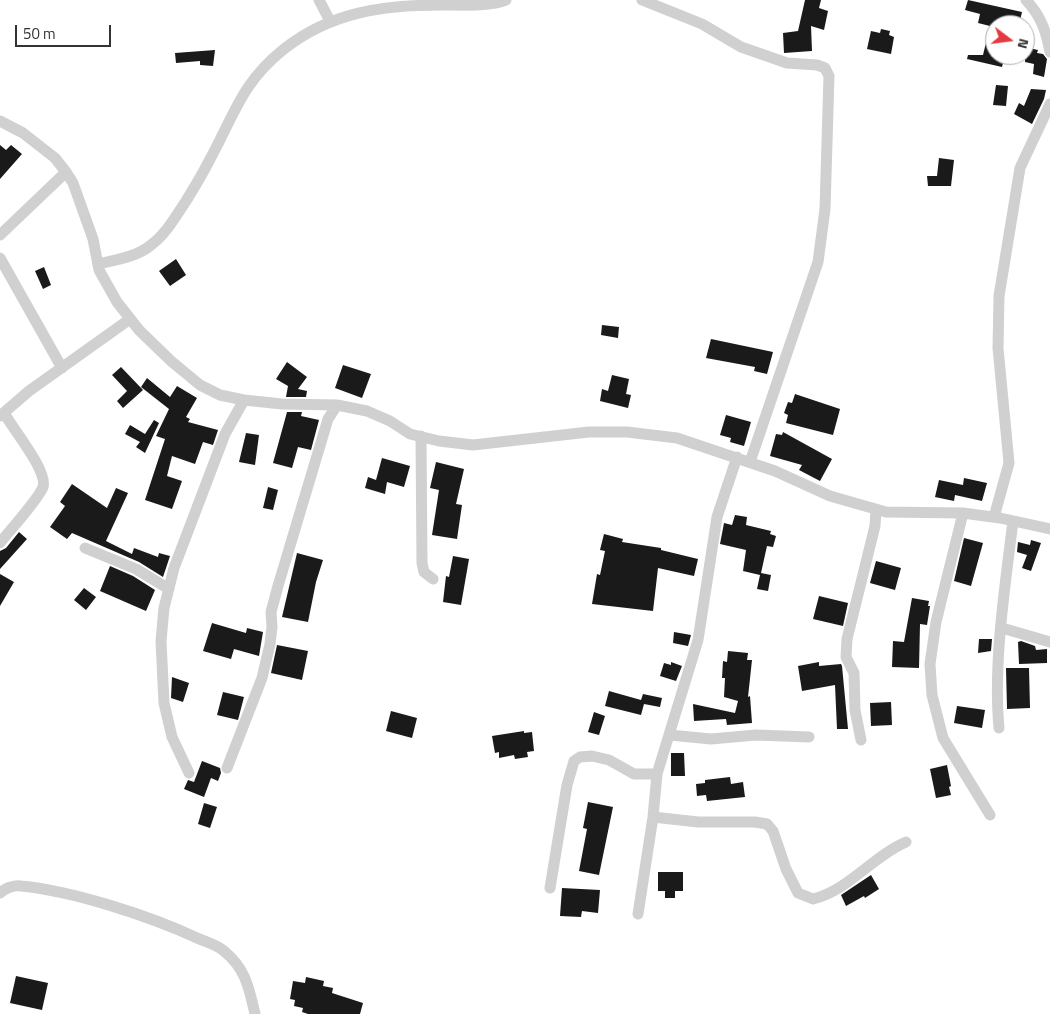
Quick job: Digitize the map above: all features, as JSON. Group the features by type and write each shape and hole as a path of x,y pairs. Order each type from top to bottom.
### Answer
{"street":[{"path":"319,0 330,21"},
{"path":"98,264 129,257 151,246 174,220 196,183 244,91 284,50 330,21 374,9 408,5 459,5 506,0"},
{"path":"642,0 702,24 741,47 787,63 817,65 825,68 830,76 825,209 818,262 750,462"},
{"path":"1026,0 1036,11 1045,28 1050,52"},
{"path":"994,518 1009,463 998,348 999,296 1020,168 1050,104"},
{"path":"0,121 23,133 55,158 74,183 93,239 98,264 117,302 130,319 171,361 200,385 220,395 244,400 337,405 366,411 390,421 410,434 473,445 589,432 627,432 677,438 737,457 830,496 886,512 963,513 1050,529"},
{"path":"0,234 66,172"},
{"path":"0,258 62,368"},
{"path":"0,543 42,488 44,478 38,464 2,414 28,391 130,319"},
{"path":"189,773 172,737 164,703 161,641 164,608 174,568 225,434 244,400"},
{"path":"227,768 262,678 270,644 273,604 328,419 337,405"},
{"path":"421,436 422,563 424,572 433,579"},
{"path":"638,914 653,817 657,774 698,640 717,517 737,457"},
{"path":"862,740 855,710 854,673 846,657 847,639 874,533 876,509"},
{"path":"963,513 936,622 930,664 932,695 942,738 990,815"},
{"path":"999,728 996,701 1013,521"},
{"path":"85,548 136,569 169,589"},
{"path":"1002,628 1050,642"},
{"path":"670,735 711,739 756,735 808,737"},
{"path":"550,888 567,785 574,762 580,756 592,756 609,760 634,774 657,774"},
{"path":"653,817 698,822 755,822 767,824 773,831 786,869 798,893 813,899 834,891 894,847 906,842"},
{"path":"0,892 4,889 20,886 85,899 177,929 223,949 240,966 247,982 255,1014"}],"building":[{"path":"805,0 821,0 819,8 828,11 824,30 811,26 812,51 784,53 783,33 798,31"},
{"path":"968,0 1022,12 1021,15 985,15 985,25 978,23 980,14 965,10"},
{"path":"881,29 890,31 889,35 894,37 891,54 867,49 871,31 880,33"},
{"path":"985,47 985,63 967,59 968,55 983,55"},
{"path":"1035,49 1038,50 1037,53 1043,54 1047,59 1044,77 1033,74"},
{"path":"215,50 213,66 200,65 200,61 176,63 175,53"},
{"path":"996,85 1008,86 1006,106 993,105"},
{"path":"1031,89 1046,90 1044,99 1032,124 1014,114 1019,103 1024,106"},
{"path":"0,145 6,150 11,145 22,154 0,179"},
{"path":"939,158 954,160 951,186 928,186 927,176 937,176"},
{"path":"176,259 186,275 170,286 159,271"},
{"path":"44,267 51,285 43,289 35,271"},
{"path":"602,325 619,327 618,338 601,335"},
{"path":"711,339 773,352 767,374 754,371 755,367 706,358"},
{"path":"287,362 307,377 298,389 307,391 306,397 286,397 288,386 276,379"},
{"path":"343,365 371,374 362,398 335,388"},
{"path":"121,367 143,390 123,408 117,401 127,391 112,375"},
{"path":"612,375 629,379 626,394 631,395 628,408 600,401 602,389 608,391"},
{"path":"147,378 170,397 177,386 197,398 186,417 190,419 188,422 218,430 213,445 203,442 195,464 172,456 167,476 182,481 172,509 145,500 165,439 156,436 169,409 141,387"},
{"path":"795,394 840,409 833,435 786,423 788,415 784,413 788,402 792,403"},
{"path":"287,412 302,412 301,416 319,420 311,450 298,447 292,468 273,463"},
{"path":"726,415 751,422 744,446 730,442 731,438 720,435"},
{"path":"154,420 159,423 145,453 136,447 140,442 125,434 130,425 145,434"},
{"path":"783,432 832,459 820,481 799,470 802,465 770,456 776,434 782,435"},
{"path":"246,433 259,435 255,465 239,462"},
{"path":"382,458 410,466 404,487 387,482 385,494 365,488 368,477 376,480"},
{"path":"436,462 464,469 456,504 462,505 457,539 432,535 439,490 430,488"},
{"path":"964,478 987,483 982,501 955,495 954,501 935,497 939,480 963,485"},
{"path":"72,484 107,508 116,488 128,493 106,541 132,554 134,548 158,557 159,553 170,556 163,577 139,562 72,533 67,539 50,527 65,506 60,502"},
{"path":"268,487 278,490 273,510 263,508"},
{"path":"735,515 747,517 746,525 771,531 770,534 776,536 773,547 767,546 761,573 771,575 768,591 757,589 760,575 743,571 746,550 720,544 724,523 732,525"},
{"path":"19,532 27,539 0,569 0,551 6,548"},
{"path":"604,534 623,539 622,542 661,548 661,550 698,559 694,576 658,568 653,611 592,604 597,574 600,575 605,551 600,550"},
{"path":"964,538 983,543 971,586 954,581"},
{"path":"1031,540 1041,543 1031,571 1022,568 1027,555 1017,552 1018,542 1030,545"},
{"path":"297,553 323,560 316,582 308,622 282,617"},
{"path":"453,556 469,559 461,605 443,602 446,576 449,577"},
{"path":"876,561 901,568 895,590 870,583"},
{"path":"110,566 133,576 155,590 146,611 100,591"},
{"path":"0,574 14,582 0,606"},
{"path":"84,588 96,597 86,610 74,600"},
{"path":"819,596 848,603 843,626 813,619"},
{"path":"912,598 929,601 928,606 930,606 927,625 920,624 919,668 892,667 893,641 904,642"},
{"path":"212,623 246,633 247,628 263,632 259,656 234,649 231,659 203,651"},
{"path":"674,632 691,635 688,646 673,643"},
{"path":"979,639 992,639 991,651 978,653"},
{"path":"1021,641 1035,646 1036,650 1047,649 1047,663 1019,664 1018,642"},
{"path":"277,645 308,651 302,680 271,673"},
{"path":"728,651 748,653 747,660 752,660 748,697 750,696 752,723 727,725 726,719 694,721 693,704 735,713 738,701 724,697 725,678 722,678 723,661 727,662"},
{"path":"671,662 682,666 676,681 660,676 664,663 671,665"},
{"path":"819,662 819,666 841,664 842,666 848,729 837,729 835,685 802,691 798,666"},
{"path":"1006,668 1029,668 1030,708 1007,709"},
{"path":"172,677 189,683 183,702 171,698"},
{"path":"609,691 641,700 643,694 662,698 660,707 644,704 641,715 605,706"},
{"path":"223,692 244,697 238,720 217,715"},
{"path":"891,702 892,725 871,726 870,703"},
{"path":"957,706 985,710 982,728 954,723"},
{"path":"391,711 417,718 412,738 386,731"},
{"path":"594,712 605,716 599,735 588,732"},
{"path":"524,731 524,733 532,732 534,751 527,752 528,757 515,759 514,755 499,758 499,752 495,753 492,736"},
{"path":"671,753 684,753 685,776 671,776"},
{"path":"202,761 220,768 221,773 218,781 211,778 204,797 184,789 188,780 194,782"},
{"path":"947,765 951,795 936,798 930,769"},
{"path":"730,777 731,784 743,782 745,797 707,801 706,795 697,796 696,784 705,783 705,780"},
{"path":"588,802 613,807 599,875 579,871 587,829 583,828"},
{"path":"204,803 217,807 210,828 198,824"},
{"path":"658,872 683,872 683,891 675,891 675,898 665,898 665,891 658,891"},
{"path":"871,875 879,889 865,898 864,896 846,906 841,895"},
{"path":"562,888 600,890 598,913 582,911 581,917 560,916"},
{"path":"16,976 48,983 42,1010 10,1003"},
{"path":"306,977 324,981 323,986 333,988 332,993 363,1003 360,1014 308,1014 302,1012 303,1008 294,1006 295,1000 290,999 293,981 305,983"}]}
